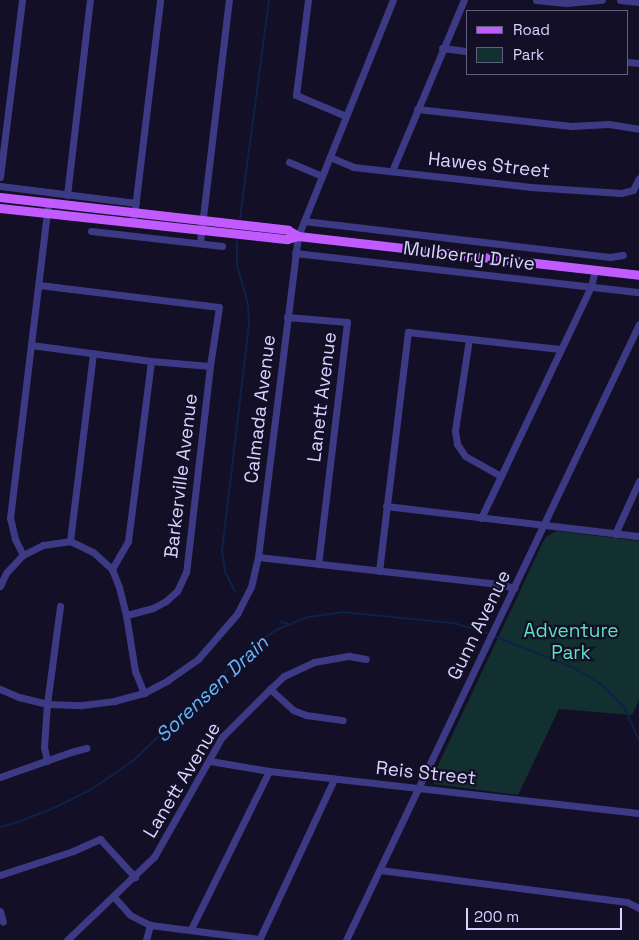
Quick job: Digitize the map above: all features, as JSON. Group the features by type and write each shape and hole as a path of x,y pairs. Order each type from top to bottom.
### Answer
{"main road":[{"name":"Mulberry Drive","path":"0,197 134,212 286,239 298,236 639,275"},
{"name":"Mulberry Drive","path":"0,208 46,213 134,212"}],"street":[{"path":"0,177 22,0"},
{"path":"67,195 90,0"},
{"path":"0,186 67,195 134,212 160,0"},
{"path":"200,242 229,0"},
{"path":"308,0 296,96 346,116"},
{"name":"Calmada Avenue","path":"0,689 19,697 47,704 82,705 114,701 144,692 168,680 198,659 237,614 251,587 258,557 298,236 393,0"},
{"path":"392,171 442,48 464,0"},
{"path":"536,0 566,3 602,0"},
{"path":"620,0 639,2"},
{"path":"442,48 466,51"},
{"path":"417,109 571,126 609,124 639,129"},
{"name":"Hawes Street","path":"330,157 353,167 531,187 621,193 633,190 639,178"},
{"path":"289,162 322,176"},
{"path":"23,555 15,539 10,518 48,202"},
{"path":"304,221 610,257 623,255"},
{"path":"91,231 222,246"},
{"name":"Mulberry Drive","path":"295,253 639,292"},
{"path":"481,518 591,286 595,270"},
{"name":"Barkerville Avenue","path":"39,285 219,307 210,366 186,572 177,591 166,601 153,608 126,615"},
{"name":"Lanett Avenue","path":"287,316 347,322 318,564"},
{"name":"Gunn Avenue","path":"346,940 639,324"},
{"path":"379,570 408,332 560,349"},
{"path":"468,338 455,431 457,444 466,456 501,476"},
{"path":"32,346 151,362 210,366"},
{"path":"70,541 93,353"},
{"path":"112,569 128,541 151,362"},
{"path":"615,534 639,481"},
{"path":"386,506 639,536"},
{"path":"0,586 6,573 23,555 43,545 70,541 93,552 112,569 126,615 135,671 144,692"},
{"path":"258,557 379,570 515,588"},
{"path":"47,761 44,747 47,704 60,606"},
{"name":"Lanett Avenue","path":"67,940 154,857 222,737 270,689 284,676 314,662 349,656 366,659"},
{"path":"270,689 293,710 306,715 342,720"},
{"path":"0,777 86,748"},
{"name":"Reis Street","path":"210,760 269,771 639,813"},
{"path":"191,929 269,771"},
{"path":"114,897 130,916 150,926 191,929 260,939 334,779"},
{"path":"0,875 74,851 100,838 135,877"},
{"path":"380,870 627,902 639,908"},
{"path":"0,911 3,922"},
{"path":"146,940 150,926"}],"green space":[{"name":"Adventure Park","path":"557,531 639,541 639,700 632,715 559,709 518,795 434,784 432,778 543,542 547,536"}],"waterway":[{"path":"240,218 269,0"},
{"path":"235,591 225,572 222,551 249,324 248,304 237,265 237,242"},
{"name":"Sorensen Drain","path":"0,827 56,807 92,789 134,760 251,647 278,629 293,623 309,617 343,612 454,623 490,634"},
{"path":"280,621 288,624"},
{"name":"Sorensen Drain","path":"494,636 574,668 601,684 624,707 639,740"}]}
